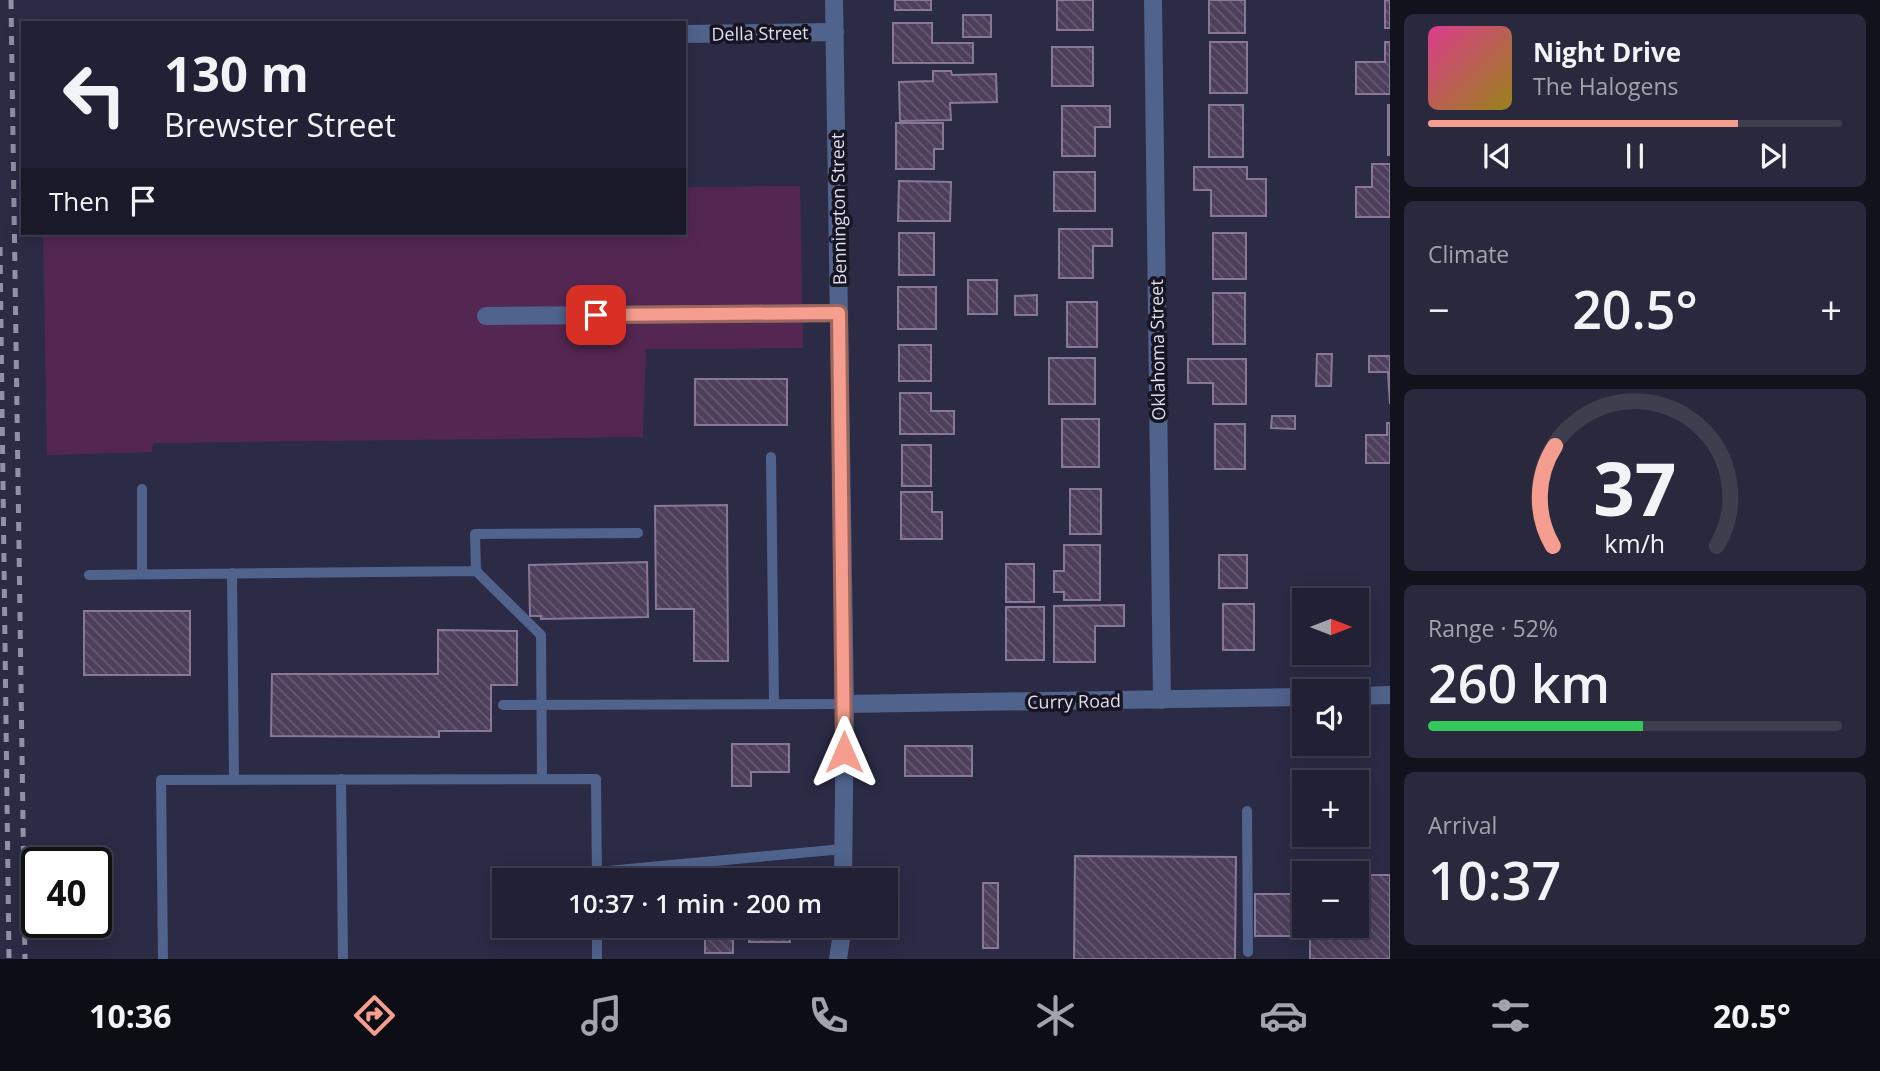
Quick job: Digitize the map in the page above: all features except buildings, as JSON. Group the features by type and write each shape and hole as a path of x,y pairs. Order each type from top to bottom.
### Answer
{"street":[{"name":"Bennington Street","path":"834,0 845,704 843,868"},
{"name":"Oklahoma Street","path":"1153,0 1162,700"},
{"name":"Della Street","path":"686,34 835,32"},
{"path":"486,316 839,313"},
{"path":"1369,696 1390,695"},
{"name":"Curry Road","path":"845,704 1292,697"},
{"path":"838,959 841,938"},
{"path":"844,938 847,959"}],"lane":[{"path":"771,457 774,704"},
{"path":"142,489 142,574"},
{"path":"542,779 541,635 476,571 475,534 638,533"},
{"path":"89,575 476,571"},
{"path":"232,573 234,779"},
{"path":"502,705 845,704"},
{"path":"341,779 343,959"},
{"path":"163,959 161,780 596,779 597,868"},
{"path":"1247,811 1248,952"},
{"path":"670,868 844,849"},
{"path":"597,938 597,959"}],"shaded area":[{"path":"800,186 803,348 646,349 643,437 153,443 152,452 47,455 43,235 686,235 686,187"}],"railway":[{"path":"11,0 25,959"},
{"path":"0,247 9,959"}],"route":[{"path":"596,315 839,313 844,752"}]}
